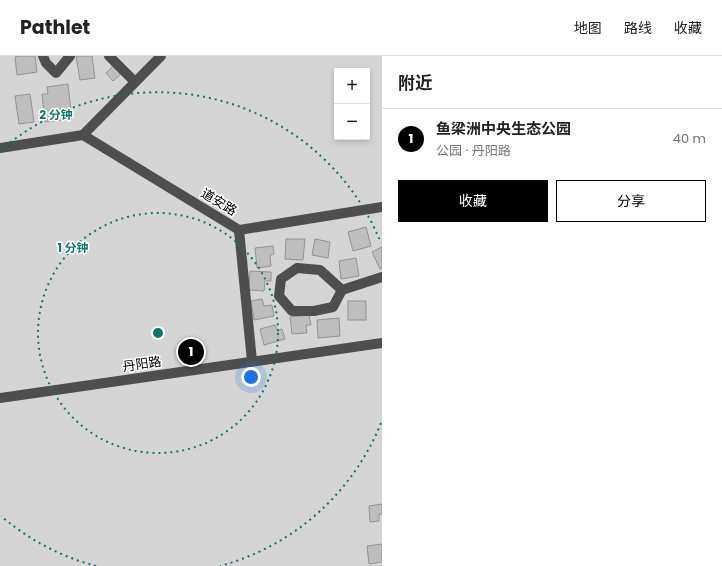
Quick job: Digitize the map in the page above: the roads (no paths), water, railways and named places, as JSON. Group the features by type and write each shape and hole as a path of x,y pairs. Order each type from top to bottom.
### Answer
{"street":[{"path":"43,56 46,63 56,73 70,56"},
{"path":"109,56 135,82"},
{"path":"0,148 83,135 161,56"},
{"name":"道安路","path":"83,135 239,230 382,207"},
{"path":"239,230 252,361"},
{"path":"342,290 320,270 297,268 281,279 279,296 292,311 314,311 332,307 342,290 382,277"},
{"name":"丹阳路","path":"0,398 382,342"}],"place":[{"name":"鱼梁洲中央生态公园","path":"191,352"}]}
